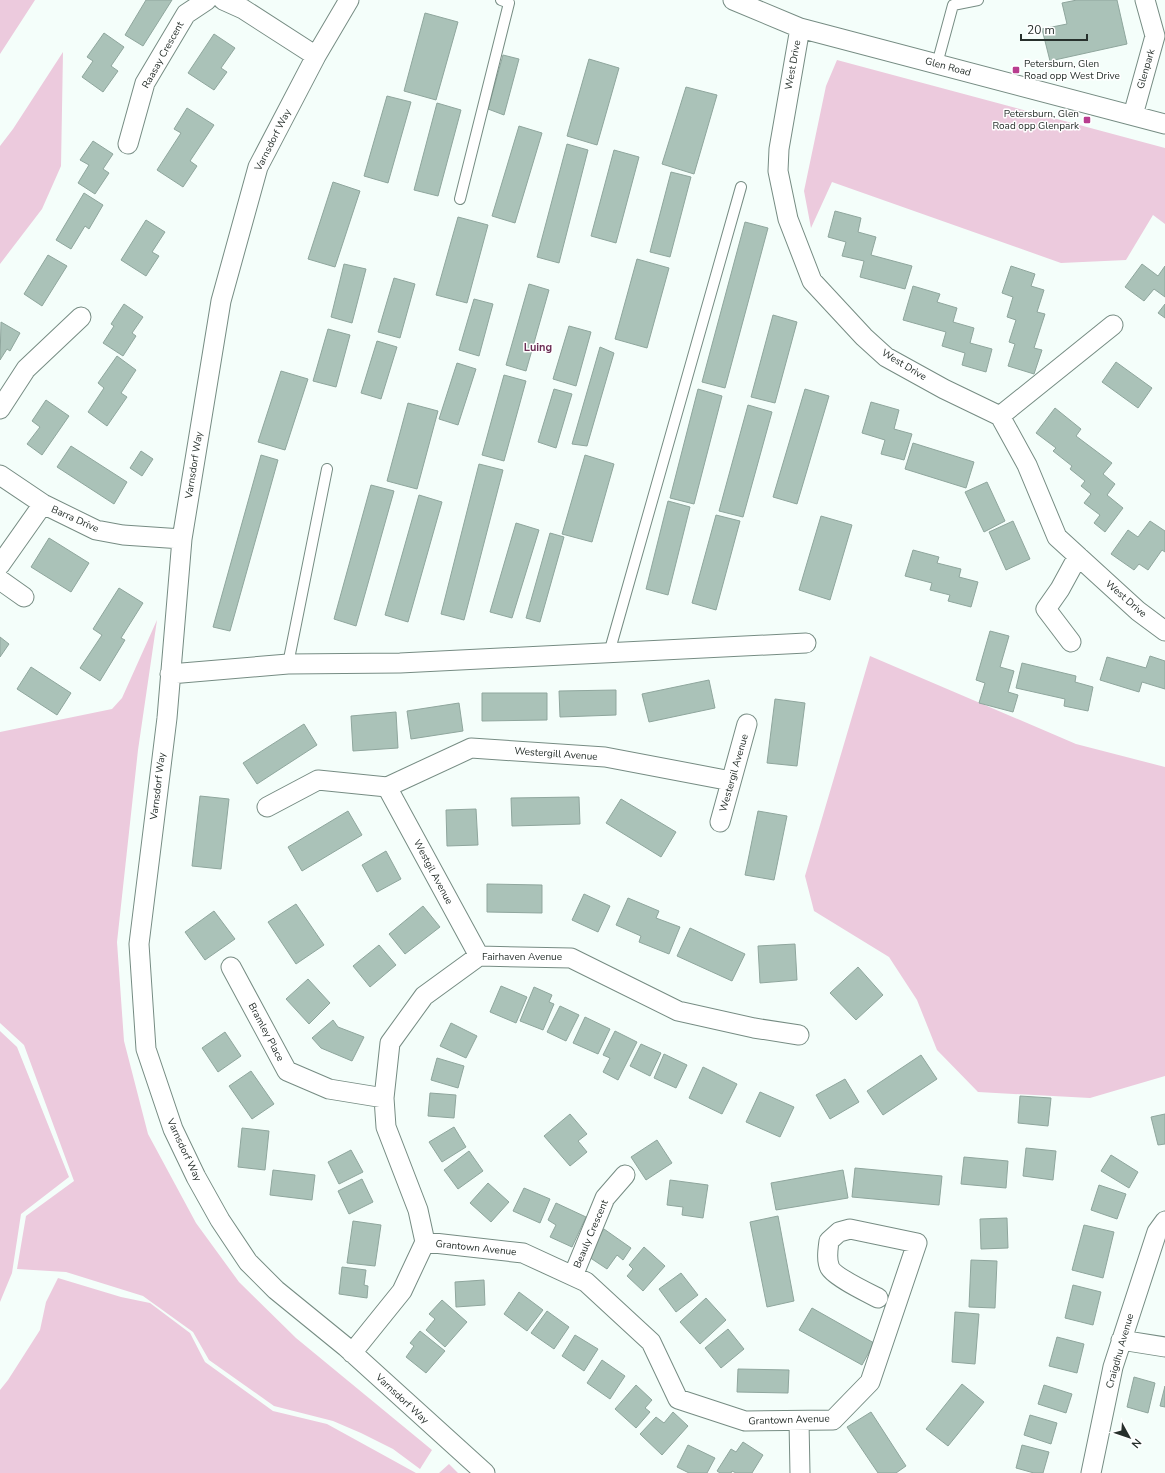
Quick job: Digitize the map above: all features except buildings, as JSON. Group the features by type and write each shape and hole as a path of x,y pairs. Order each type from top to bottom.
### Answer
{"street":[{"name":"Raasay Crescent","path":"128,144 145,83 186,14 207,0"},
{"path":"222,0 243,9 316,56"},
{"name":"Varnsdorf Way","path":"349,0 316,56 258,167 221,301 182,539 167,718 139,944 146,1049 173,1129 196,1177 220,1220 248,1262 276,1290 352,1353 485,1473"},
{"name":"Glen Road","path":"733,0 800,28 1165,124"},
{"name":"Glenpark","path":"1133,115 1155,36 1145,0"},
{"name":"West Drive","path":"800,28 779,148 778,171 788,219 812,281 864,337 886,357 944,389 1000,416 1026,465 1057,536 1138,611 1165,631"},
{"path":"0,409 26,369 81,317"},
{"path":"1000,416 1113,325"},
{"name":"Barra Drive","path":"0,475 43,504 96,530 123,535 182,539"},
{"path":"0,565 43,504"},
{"path":"1070,642 1046,609 1060,589 1078,556"},
{"path":"0,580 24,597"},
{"path":"170,674 288,664 400,663 806,643"},
{"name":"Westergil Avenue","path":"720,822 747,724"},
{"name":"Westergill Avenue","path":"387,787 471,748 605,757 731,781"},
{"path":"267,807 318,780 387,787"},
{"name":"Westgil Avenue","path":"387,787 479,956"},
{"name":"Fairhaven Avenue","path":"425,1242 418,1210 386,1127 384,1098 390,1043 424,996 479,956 571,958 678,1011 754,1028 800,1035"},
{"name":"Bramley Place","path":"231,966 287,1071 329,1089 384,1098"},
{"name":"Beauly Crescent","path":"574,1276 605,1198 625,1175"},
{"name":"Craigdhu Avenue","path":"1091,1473 1113,1367 1161,1226"},
{"name":"Grantown Avenue","path":"425,1242 523,1253 586,1282 651,1342 678,1399 745,1421 833,1420 870,1382 918,1243 850,1229 839,1232 829,1240 828,1255 830,1269 837,1276 878,1298"},
{"path":"352,1353 402,1291 425,1242"},
{"path":"1121,1340 1165,1347"},
{"path":"799,1420 800,1473"}],"lane":[{"path":"460,199 509,3 501,0"},
{"path":"937,64 953,5 978,0"},
{"path":"609,653 741,188"},
{"path":"288,664 327,469"}],"shaded area":[{"path":"0,0 35,0 0,54"},
{"path":"63,52 61,166 42,209 0,264 0,146 13,129"},
{"path":"837,60 1165,148 1165,224 1153,215 1126,260 1061,263 832,182 811,228 804,191 826,86"},
{"path":"157,620 138,750 117,942 124,1041 148,1134 196,1223 239,1282 296,1338 432,1450 420,1469 393,1449 361,1433 333,1421 274,1406 209,1360 193,1332 143,1296 66,1272 17,1269 26,1216 74,1181 24,1045 0,1023 0,732 112,709 122,698"},
{"path":"870,656 1076,744 1165,767 1165,1076 1090,1098 978,1092 937,1050 917,1000 889,957 814,911 805,876"},
{"path":"0,1031 17,1047 69,1177 21,1214 12,1273 0,1302"},
{"path":"58,1278 121,1297 150,1303 190,1333 205,1362 273,1411 327,1424 416,1473 0,1473 0,1390 40,1330 46,1302"},
{"path":"449,1464 458,1473 439,1473"}],"place":[{"name":"Petersburn, Glen Road opp West Drive","path":"1016,70"},
{"name":"Petersburn, Glen Road opp Glenpark","path":"1087,120"}],"district":[{"name":"Luing","path":"538,347"}]}
